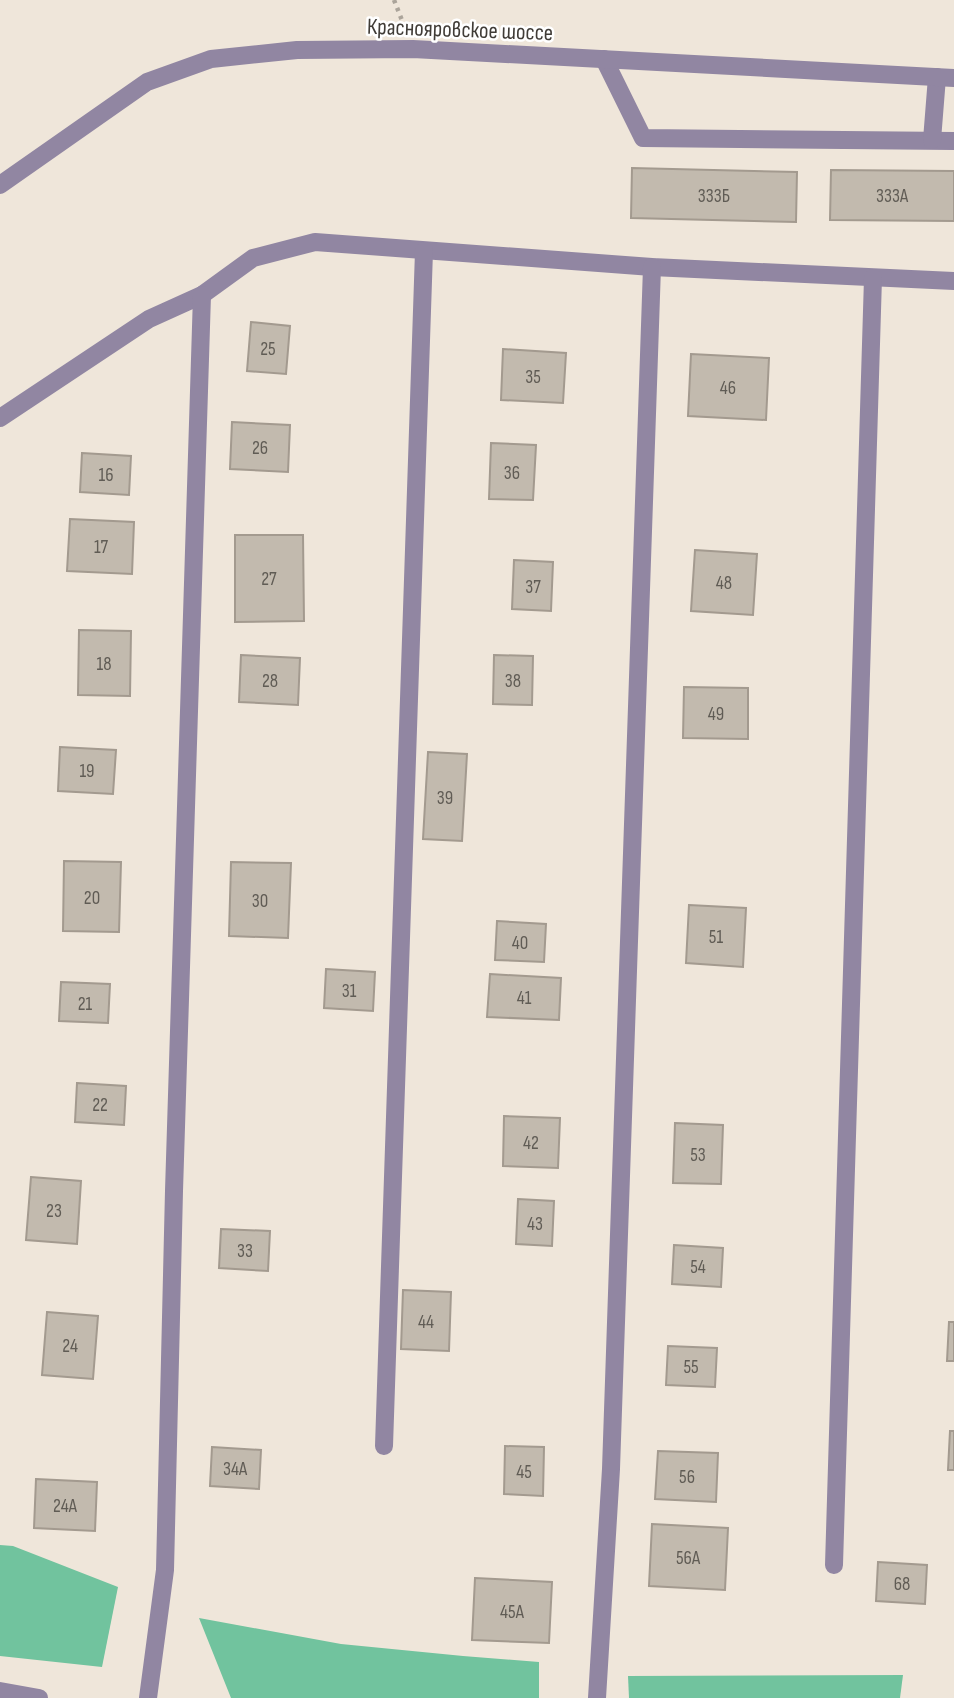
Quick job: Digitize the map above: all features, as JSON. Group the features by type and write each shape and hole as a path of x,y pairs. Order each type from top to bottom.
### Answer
{"street":[{"name":"Краснояровское шоссе","path":"0,185 147,82 211,59 297,50 413,49 945,77"},
{"path":"604,59 643,138 954,141"},
{"path":"932,140 945,77"},
{"path":"0,418 149,319 202,295 253,258 315,242 652,267 954,281"},
{"path":"384,1446 424,251"},
{"path":"597,1698 611,1469 652,267"},
{"path":"834,1565 873,278"},
{"path":"148,1698 164,1570 202,295"},
{"path":"0,1691 39,1698"}],"green space":[{"path":"0,1545 13,1546 118,1587 102,1667 0,1656"},
{"path":"199,1618 341,1644 539,1662 539,1698 231,1698"},
{"path":"903,1675 900,1698 629,1698 628,1676"}],"building":[{"path":"632,168 797,172 796,222 631,218"},
{"path":"831,170 954,171 954,221 830,220"},
{"path":"251,322 290,326 286,374 247,371"},
{"path":"503,349 566,353 563,403 501,400"},
{"path":"691,354 769,358 766,420 688,416"},
{"path":"232,422 290,425 288,472 230,469"},
{"path":"491,443 536,445 533,500 489,499"},
{"path":"82,453 131,456 129,495 80,492"},
{"path":"70,519 134,522 132,574 67,571"},
{"path":"235,535 303,535 304,621 235,622"},
{"path":"695,550 757,554 753,615 691,611"},
{"path":"514,560 553,562 551,611 512,609"},
{"path":"79,630 131,631 130,696 78,695"},
{"path":"241,655 300,658 298,705 239,702"},
{"path":"494,655 533,656 532,705 493,704"},
{"path":"684,687 748,688 748,739 683,738"},
{"path":"60,747 116,750 113,794 58,791"},
{"path":"428,752 467,754 462,841 423,839"},
{"path":"64,861 121,862 119,932 63,931"},
{"path":"231,862 291,863 288,938 229,936"},
{"path":"689,905 746,908 743,967 686,963"},
{"path":"497,921 546,924 544,962 495,960"},
{"path":"326,969 375,972 373,1011 324,1008"},
{"path":"490,974 561,978 559,1020 487,1017"},
{"path":"61,982 110,984 108,1023 59,1021"},
{"path":"77,1083 126,1086 124,1125 75,1122"},
{"path":"504,1116 560,1118 558,1168 503,1166"},
{"path":"675,1123 723,1125 721,1184 673,1183"},
{"path":"31,1177 81,1181 77,1244 26,1240"},
{"path":"518,1199 554,1201 552,1246 516,1244"},
{"path":"221,1229 270,1231 268,1271 219,1268"},
{"path":"674,1245 723,1248 721,1287 672,1284"},
{"path":"403,1290 451,1292 449,1351 401,1349"},
{"path":"47,1312 98,1316 93,1379 42,1375"},
{"path":"949,1322 954,1322 954,1361 947,1361"},
{"path":"668,1346 717,1348 715,1387 666,1385"},
{"path":"950,1431 954,1431 954,1470 948,1470"},
{"path":"505,1446 544,1447 543,1496 504,1494"},
{"path":"212,1447 261,1450 259,1489 210,1486"},
{"path":"658,1451 718,1453 716,1502 655,1499"},
{"path":"36,1479 97,1482 95,1531 34,1528"},
{"path":"652,1524 728,1528 725,1590 649,1586"},
{"path":"878,1562 927,1565 925,1604 876,1601"},
{"path":"475,1578 552,1582 549,1643 472,1640"}]}
